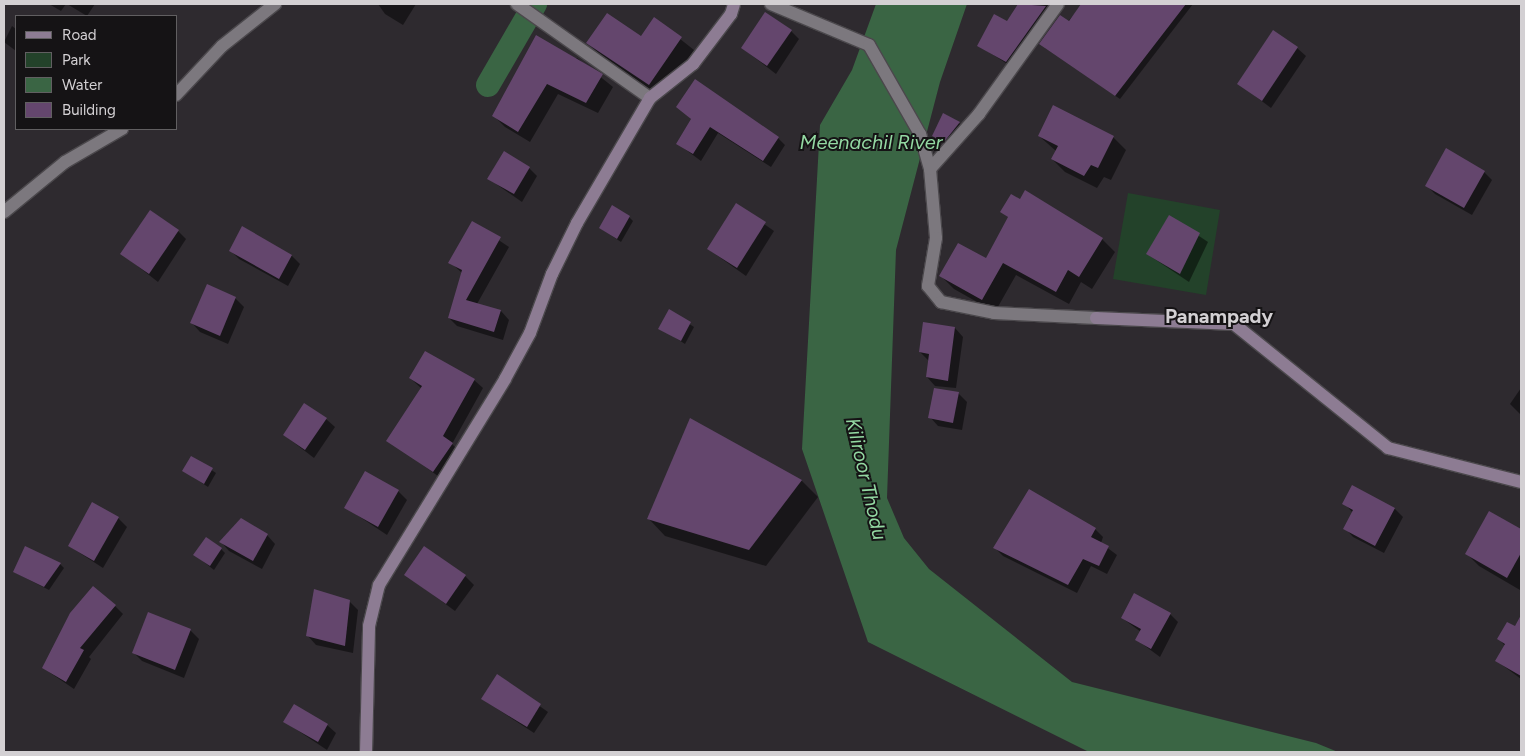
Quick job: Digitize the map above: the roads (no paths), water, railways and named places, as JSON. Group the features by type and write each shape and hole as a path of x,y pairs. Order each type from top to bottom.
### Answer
{"main road":[{"path":"366,752 369,626 379,585 505,379 530,333 552,274 577,223 650,98 693,64 731,14 734,4"},
{"path":"1096,318 1234,324 1388,448 1521,482"}],"street":[{"path":"178,93 222,46 275,4"},
{"path":"770,4 844,33 869,45 920,134 930,170 936,238 928,286 941,302 994,313 1096,318"},
{"path":"930,170 979,114 1058,4"},
{"path":"518,5 650,98"},
{"path":"4,212 65,162 120,130"}],"water":[{"name":"Meenachil River","path":"876,4 967,4 940,82 896,250 887,498 904,538 929,569 1072,682 1316,743 1338,752 1089,752 868,642 802,449 820,125 852,70"}],"waterway":[{"path":"488,85 535,4"}],"district":[{"name":"Panampady","path":"1219,316"}],"water label":[{"name":"Kiliroor Thodu","path":"866,479"}]}
